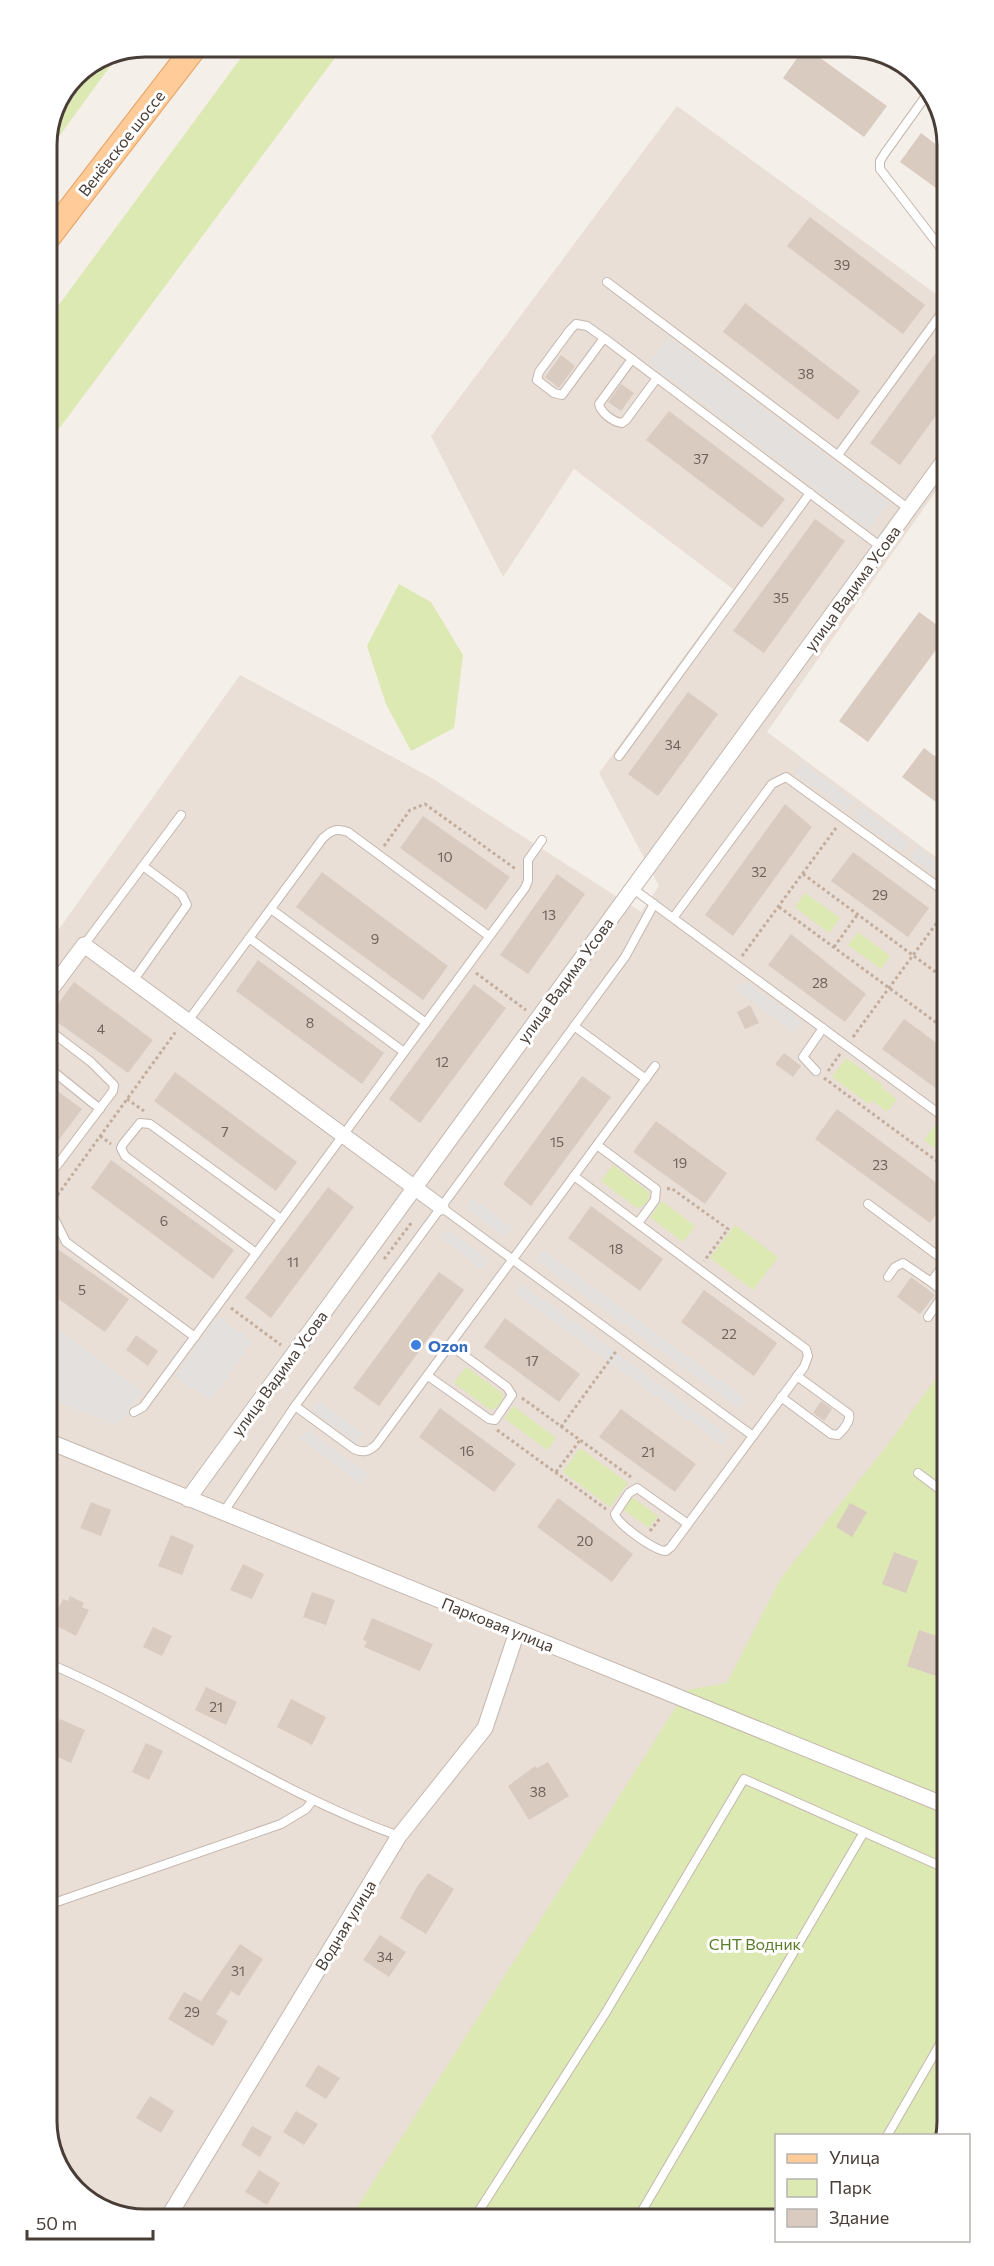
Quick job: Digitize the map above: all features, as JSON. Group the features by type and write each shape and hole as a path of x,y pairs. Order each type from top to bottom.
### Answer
{"main road":[{"name":"Венёвское шоссе","path":"57,225 187,57"}],"street":[{"name":"улица Вадима Усова","path":"188,1499 937,470"},
{"path":"57,981 84,945 441,1207"},
{"name":"Парковая улица","path":"57,1445 937,1802"},
{"name":"Водная улица","path":"172,2209 399,1836 485,1728 518,1632"}],"lane":[{"path":"924,99 880,161 880,169 937,243"},
{"path":"608,282 909,509"},
{"path":"838,456 937,319"},
{"path":"604,338 562,395 554,393 537,380 539,372 576,324 587,326 604,338 632,359 881,547"},
{"path":"632,359 599,404 618,423 626,420 657,378"},
{"path":"618,756 810,493"},
{"path":"673,918 779,778 786,777 793,779 937,886"},
{"path":"84,945 181,814"},
{"path":"187,1020 331,831 340,829 348,832 489,936"},
{"path":"134,1412 143,1407 525,888 528,878 528,860 542,840"},
{"path":"133,981 188,905 182,895 143,866"},
{"path":"632,888 937,1112"},
{"path":"223,1513 295,1406 625,957 654,904"},
{"path":"271,909 426,1023"},
{"path":"249,938 404,1052"},
{"path":"574,1026 646,1079"},
{"path":"816,1071 803,1057 823,1028"},
{"path":"57,1036 111,1079 114,1085 113,1091 57,1165"},
{"path":"295,1406 354,1449 361,1452 369,1451 376,1445 655,1066"},
{"path":"57,1074 100,1109"},
{"path":"256,1253 124,1156 121,1148 135,1128 146,1122 281,1220"},
{"path":"597,1145 656,1189 655,1200 638,1223"},
{"path":"574,1176 801,1343 808,1356 797,1376 688,1524 666,1551 660,1551 619,1522 615,1514 629,1493 637,1488 688,1524"},
{"path":"868,1204 937,1256"},
{"path":"441,1207 753,1436"},
{"path":"57,1223 66,1242 195,1337"},
{"path":"888,1277 899,1264 903,1263 937,1287"},
{"path":"931,1282 937,1273"},
{"path":"928,1317 937,1304"},
{"path":"428,1376 483,1417 495,1420 512,1395 507,1387 450,1345"},
{"path":"781,1397 831,1434 838,1435 845,1427 850,1418 846,1412 797,1376"},
{"path":"918,1473 937,1487"},
{"path":"57,1667 104,1687 313,1800 399,1836"},
{"path":"479,2209 606,2012 744,1779 937,1865"},
{"path":"57,1902 282,1824 306,1809 313,1800"},
{"path":"643,2209 864,1832"},
{"path":"888,2134 937,2049"}],"path":[{"path":"378,854 410,810 425,804 528,878"},
{"path":"736,964 844,817"},
{"path":"802,874 937,973"},
{"path":"778,907 937,1023"},
{"path":"833,947 857,915"},
{"path":"937,923 823,1077 937,1161"},
{"path":"467,966 537,1018"},
{"path":"57,1196 187,1020"},
{"path":"127,1099 144,1112 146,1122"},
{"path":"72,1145 100,1136 121,1148"},
{"path":"656,1189 671,1188 728,1229 699,1268"},
{"path":"221,1301 293,1354"},
{"path":"561,1426 624,1341"},
{"path":"512,1395 521,1397 580,1440 631,1478 637,1488"},
{"path":"495,1420 497,1430 615,1514"},
{"path":"556,1473 580,1440"},
{"path":"644,1540 667,1509"}],"shaded area":[{"path":"677,106 937,295 937,490 767,732 937,858 937,2121 936,2134 775,2134 775,2209 139,2209 106,2200 91,2191 75,2175 66,2160 59,2138 57,2121 57,932 240,675 430,777 641,912 659,886 599,773 733,589 574,469 503,577 431,436"},
{"path":"668,337 889,503 869,529 649,363"},
{"path":"802,762 855,801 848,811 794,772"},
{"path":"861,806 910,842 903,852 853,816"},
{"path":"918,847 937,862 937,877 910,857"},
{"path":"744,980 801,1021 793,1032 737,990"},
{"path":"472,1198 511,1227 504,1236 466,1208"},
{"path":"447,1229 488,1259 482,1269 441,1238"},
{"path":"543,1250 747,1400 740,1409 536,1260"},
{"path":"521,1283 728,1435 721,1444 514,1292"},
{"path":"218,1316 252,1341 210,1401 175,1376"},
{"path":"57,1328 143,1392 118,1425 57,1402"},
{"path":"319,1401 363,1433 356,1443 312,1410"},
{"path":"307,1430 369,1475 362,1484 301,1439"}],"green space":[{"path":"242,57 336,57 57,432 57,307"},
{"path":"111,65 57,139 60,122 75,91 87,79"},
{"path":"399,584 431,602 463,655 454,728 411,751 386,704 367,646"},
{"path":"805,893 840,918 829,933 795,907"},
{"path":"858,932 890,956 881,969 848,945"},
{"path":"846,1058 883,1085 882,1088 897,1099 887,1112 872,1100 869,1104 832,1077"},
{"path":"934,1126 937,1128 937,1149 924,1140"},
{"path":"613,1165 649,1192 649,1198 643,1206 637,1208 601,1181"},
{"path":"662,1201 695,1226 683,1242 650,1217"},
{"path":"735,1225 778,1257 753,1290 710,1258"},
{"path":"466,1367 503,1394 498,1406 491,1410 454,1383"},
{"name":"СНТ Водник","path":"937,1376 936,2134 775,2134 775,2209 356,2209 687,1690 727,1683 781,1578 889,1443"},
{"path":"513,1406 556,1438 547,1450 504,1418"},
{"path":"580,1448 628,1483 610,1507 563,1472"},
{"path":"632,1497 658,1516 649,1528 623,1509"}],"building":[{"path":"798,57 819,57 887,106 864,137 783,78"},
{"path":"921,133 937,145 937,189 900,162"},
{"path":"810,217 925,305 903,334 787,246"},
{"path":"745,303 860,391 838,420 723,332"},
{"path":"937,351 937,414 900,465 870,443"},
{"path":"561,355 575,366 559,388 545,377"},
{"path":"621,384 634,393 621,411 608,402"},
{"path":"669,411 785,499 762,528 646,440"},
{"path":"815,519 845,541 764,653 733,631"},
{"path":"919,612 937,625 937,648 868,742 839,721"},
{"path":"688,692 718,714 658,796 628,774"},
{"path":"924,748 937,758 937,803 902,777"},
{"path":"785,804 812,827 733,936 705,915"},
{"path":"423,816 510,877 486,910 400,848"},
{"path":"853,852 929,908 908,937 831,881"},
{"path":"322,872 448,966 423,1000 296,907"},
{"path":"557,874 585,894 528,974 500,955"},
{"path":"791,934 866,994 845,1022 768,965"},
{"path":"258,960 384,1053 362,1084 236,991"},
{"path":"74,982 153,1040 128,1073 57,1022 57,1005"},
{"path":"474,984 506,1008 420,1123 389,1099"},
{"path":"750,1005 759,1023 745,1029 737,1012"},
{"path":"904,1019 937,1043 937,1089 882,1049"},
{"path":"784,1053 801,1066 793,1077 775,1064"},
{"path":"175,1072 297,1162 276,1191 154,1101"},
{"path":"582,1076 611,1097 531,1206 503,1184"},
{"path":"57,1091 82,1109 57,1142"},
{"path":"837,1109 937,1183 937,1213 930,1223 815,1139"},
{"path":"656,1121 727,1173 705,1204 633,1152"},
{"path":"111,1160 234,1250 213,1279 91,1188"},
{"path":"328,1187 354,1207 271,1318 245,1298"},
{"path":"591,1206 663,1259 640,1291 568,1238"},
{"path":"57,1249 129,1299 105,1332 57,1298"},
{"path":"439,1272 464,1290 379,1406 353,1388"},
{"path":"911,1277 935,1295 920,1314 897,1297"},
{"path":"704,1290 777,1343 754,1376 681,1322"},
{"path":"505,1318 580,1374 559,1402 484,1347"},
{"path":"136,1335 158,1351 148,1366 126,1350"},
{"path":"821,1401 832,1409 824,1421 813,1413"},
{"path":"440,1408 516,1464 494,1492 419,1437"},
{"path":"621,1409 696,1464 675,1492 599,1437"},
{"path":"558,1498 633,1554 612,1582 537,1527"},
{"path":"91,1502 111,1510 101,1536 80,1528"},
{"path":"850,1503 867,1512 852,1537 836,1527"},
{"path":"171,1535 194,1545 182,1575 158,1566"},
{"path":"894,1552 918,1561 906,1593 882,1584"},
{"path":"243,1564 264,1574 252,1599 230,1590"},
{"path":"312,1592 335,1600 326,1625 303,1617"},
{"path":"70,1596 84,1603 82,1607 89,1610 76,1636 57,1626 57,1611 63,1599 68,1601"},
{"path":"372,1618 433,1644 420,1671 364,1647 367,1642 363,1640"},
{"path":"153,1627 172,1636 162,1656 143,1647"},
{"path":"919,1630 937,1636 936,1676 907,1666"},
{"path":"206,1687 237,1702 226,1725 195,1710"},
{"path":"291,1699 326,1717 312,1745 277,1727"},
{"path":"60,1719 85,1730 71,1763 57,1757 57,1727"},
{"path":"146,1743 163,1751 149,1780 132,1772"},
{"path":"548,1762 569,1796 529,1820 508,1786 535,1766 537,1768"},
{"path":"428,1873 454,1889 426,1934 400,1918 418,1885"},
{"path":"380,1935 406,1952 389,1977 363,1960"},
{"path":"240,1944 263,1959 239,1996 231,1991 216,2014 228,2021 213,2046 168,2019 184,1992 201,2001"},
{"path":"318,2065 340,2078 326,2099 305,2086"},
{"path":"150,2096 174,2111 161,2133 136,2118"},
{"path":"296,2111 318,2124 304,2145 283,2132"},
{"path":"252,2126 272,2137 260,2157 241,2145"},
{"path":"259,2170 280,2183 267,2205 245,2192"}],"place":[{"name":"Ozon","path":"416,1345"}]}
